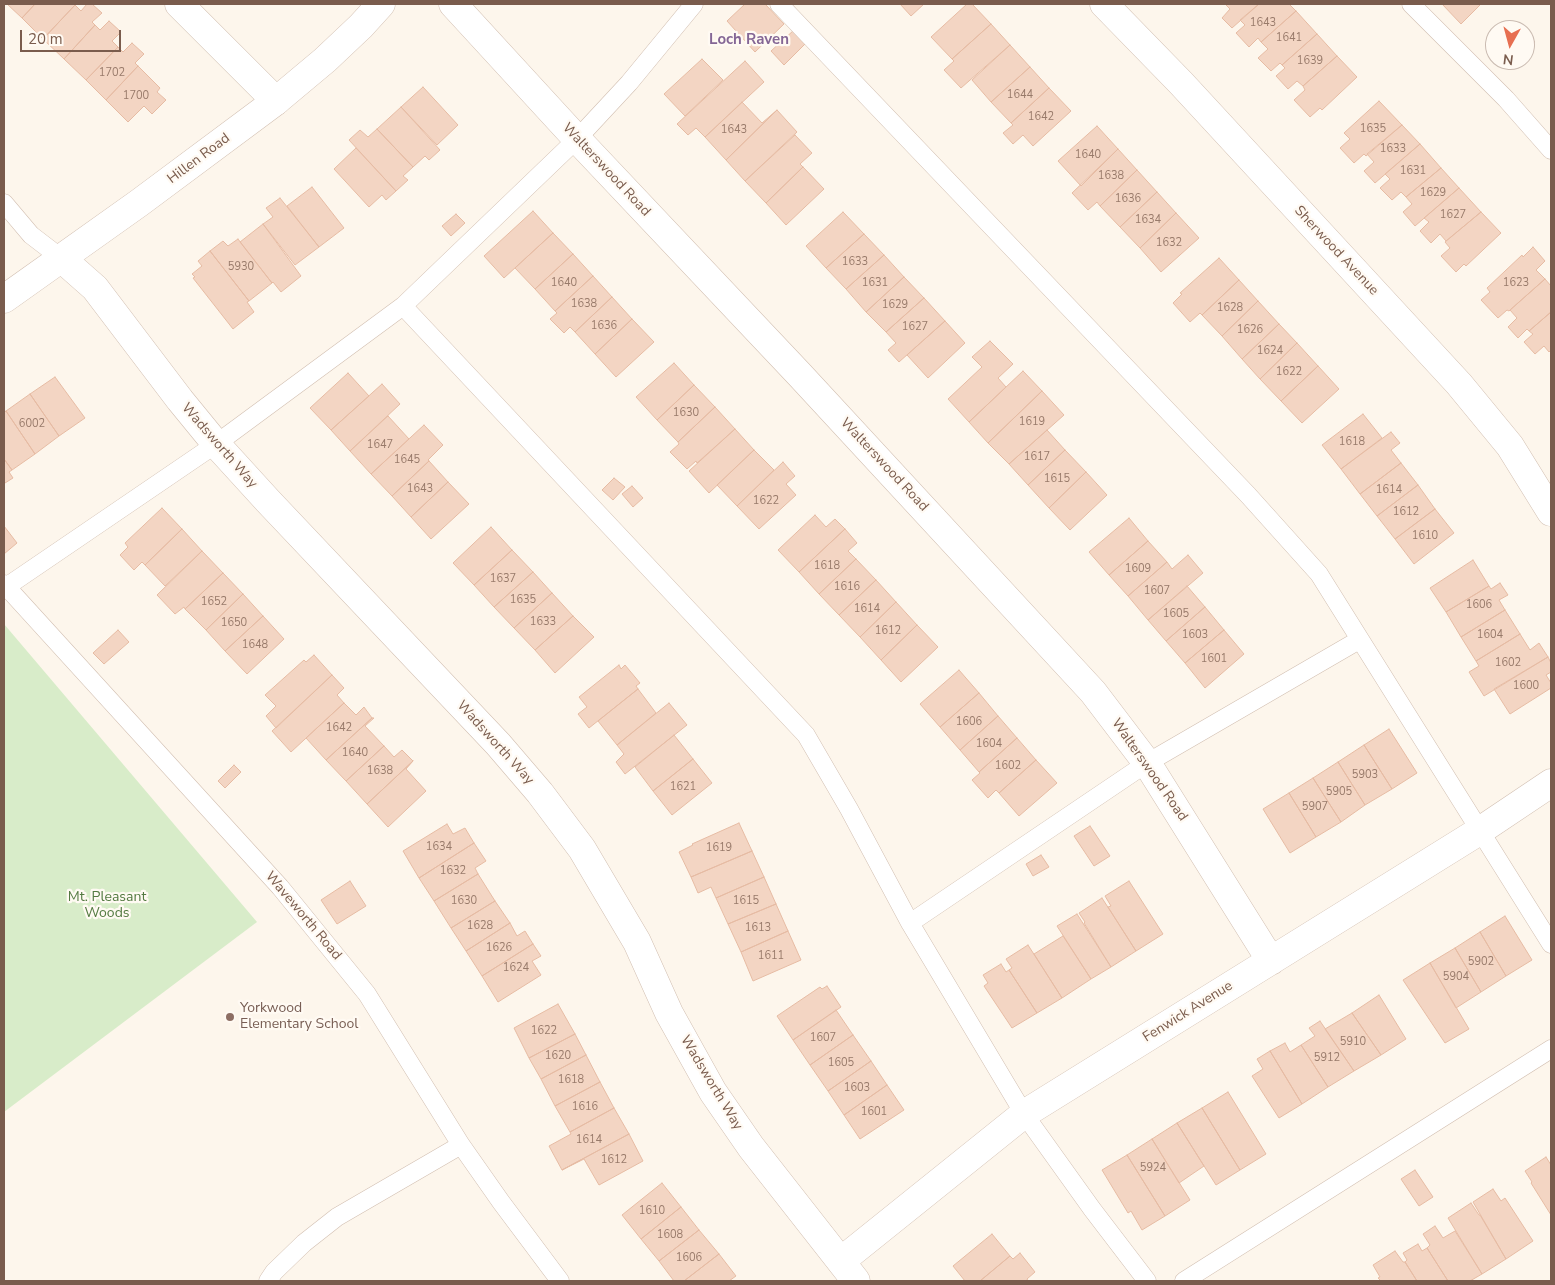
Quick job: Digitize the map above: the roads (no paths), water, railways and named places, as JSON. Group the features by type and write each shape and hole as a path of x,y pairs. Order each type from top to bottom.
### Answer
{"street":[{"path":"179,4 276,101"},
{"name":"Hillen Road","path":"4,299 139,203 276,101 325,60 381,4"},
{"name":"Walterswood Road","path":"453,4 1093,692 1147,763 1271,961"},
{"name":"Sherwood Avenue","path":"1104,4 1181,83 1459,384 1510,446 1551,512"},
{"name":"Wadsworth Way","path":"61,258 95,288 216,444 268,502 498,744 545,800 582,849 637,942 669,1013 713,1092 751,1147 848,1271"},
{"name":"Fenwick Avenue","path":"848,1271 1024,1114 1480,830 1551,783"}],"lane":[{"path":"5,585 216,444 403,306 577,139 629,83 694,4"},
{"path":"779,4 1248,495 1318,574 1551,944"},
{"path":"1411,4 1506,99 1551,150"},
{"path":"4,203 31,235 61,258"},
{"path":"403,306 806,735 849,809 910,923 1024,1114 1092,1209 1147,1281"},
{"name":"Waveworth Road","path":"5,585 273,880 367,994 501,1202 560,1281"},
{"path":"910,923 1147,763 1359,640"},
{"path":"1184,1281 1551,1049"},
{"path":"268,1281 274,1272 304,1243 337,1217 462,1144"}],"place":[{"name":"Yorkwood Elementary School","path":"230,1017"}],"district":[{"name":"Loch Raven","path":"749,40"}],"park label":[{"name":"Mt. Pleasant Woods","path":"107,906"}]}
